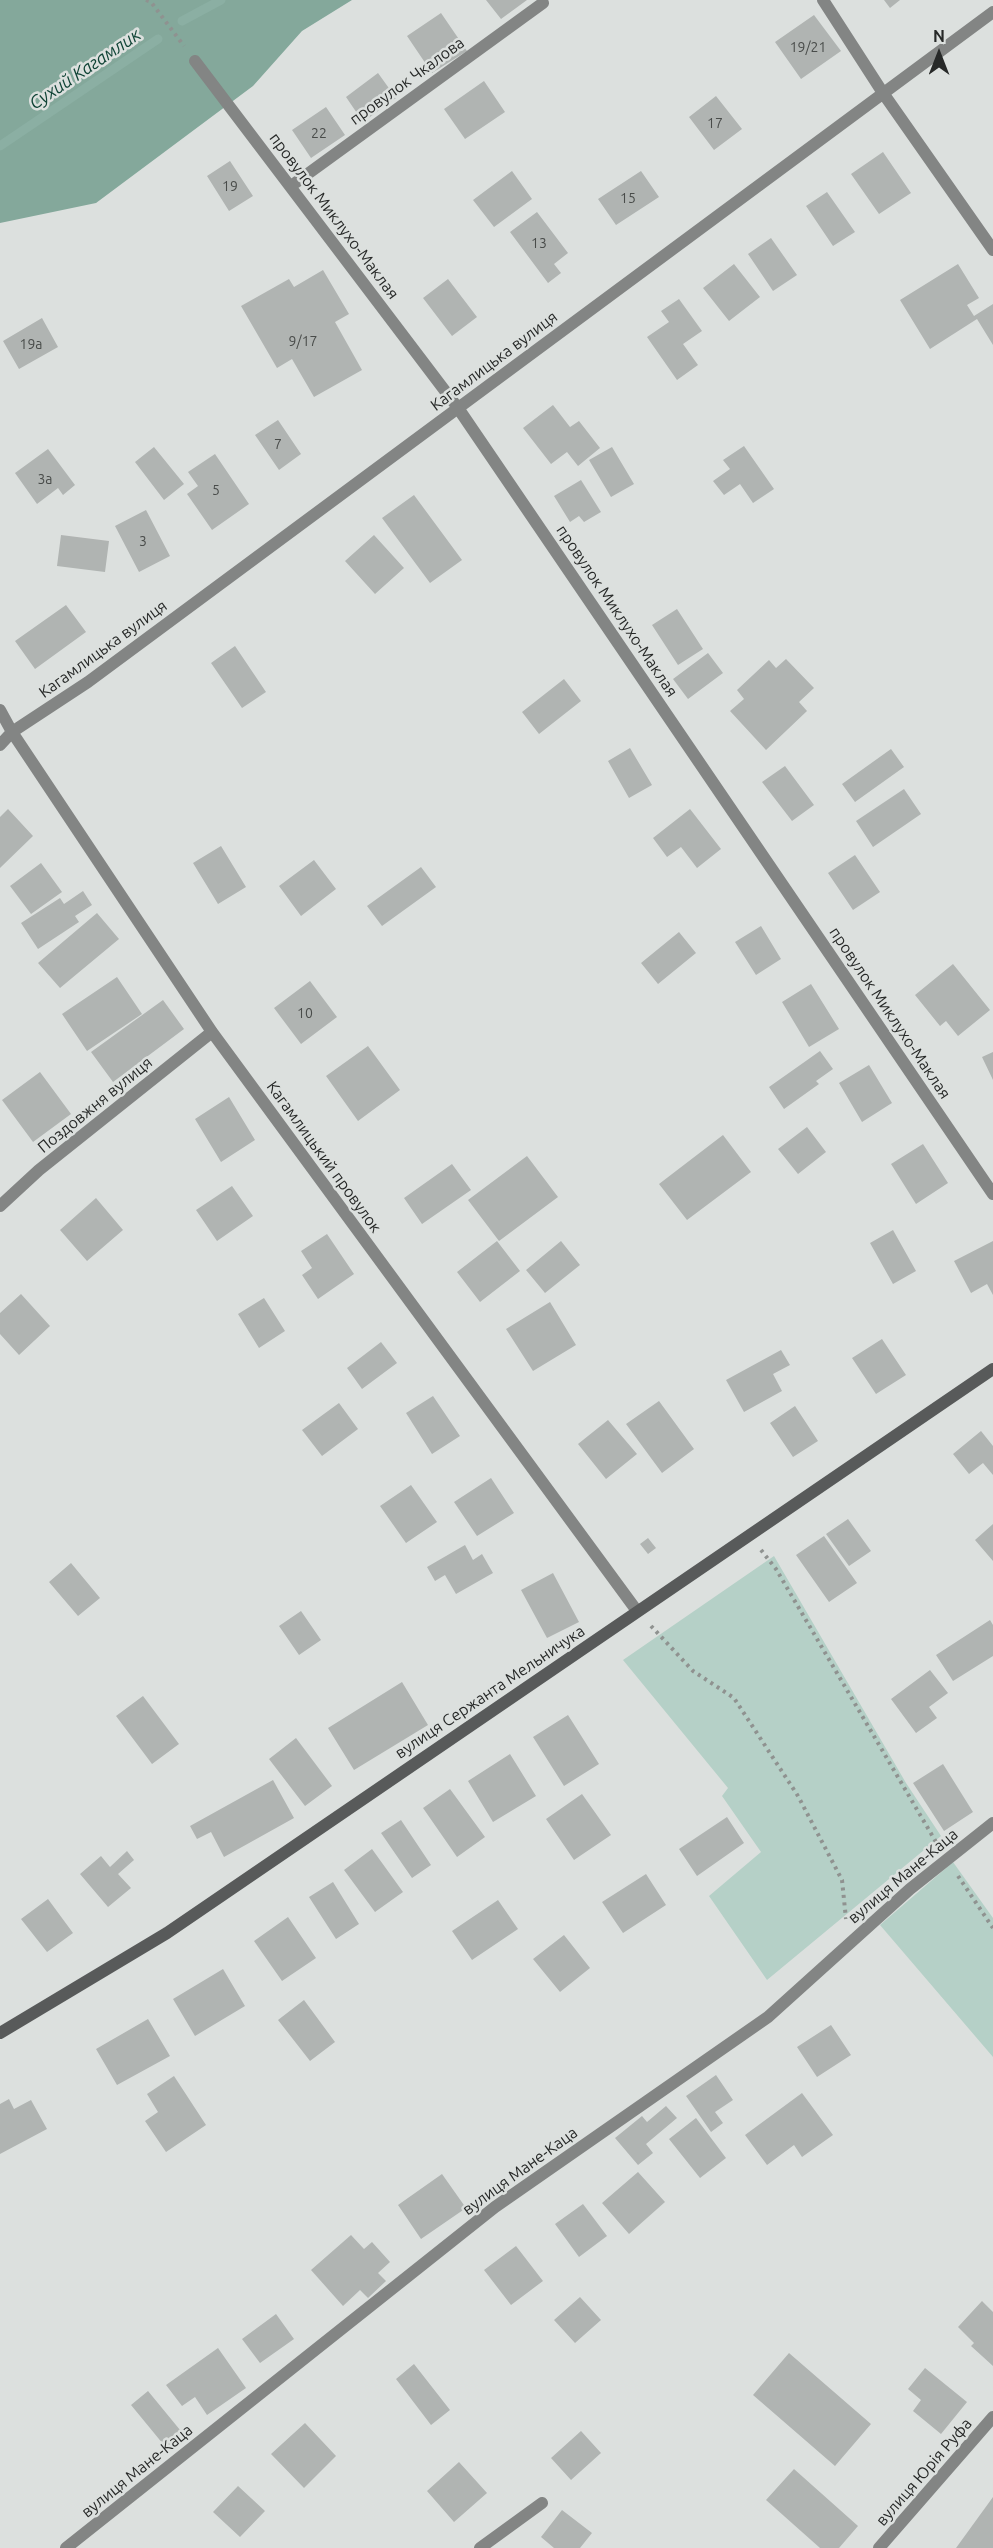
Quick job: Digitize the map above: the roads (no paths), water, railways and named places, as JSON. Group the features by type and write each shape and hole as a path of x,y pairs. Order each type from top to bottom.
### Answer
{"street":[{"path":"823,0 883,93 993,250"},
{"name":"провулок Чкалова","path":"291,186 543,3"},
{"name":"Кагамлицька вулиця","path":"0,745 12,732 88,682 993,12"},
{"name":"провулок Миклухо-Маклая","path":"195,61 458,408 993,1194"},
{"name":"Кагамлицький провулок","path":"0,710 12,732 212,1032 638,1611"},
{"name":"Поздовжня вулиця","path":"0,1206 39,1170 212,1032"},
{"name":"вулиця Сержанта Мельничука","path":"0,2033 166,1933 993,1369"},
{"name":"вулиця Мане-Каца","path":"66,2548 495,2207 768,2017 849,1944 993,1823"},
{"name":"вулиця Юрія Руфа","path":"879,2548 993,2417"},
{"path":"480,2548 542,2504"}],"waterway":[{"name":"Сухий Кагамлик","path":"182,21 221,0"},
{"name":"Сухий Кагамлик","path":"0,146 158,39"}]}
